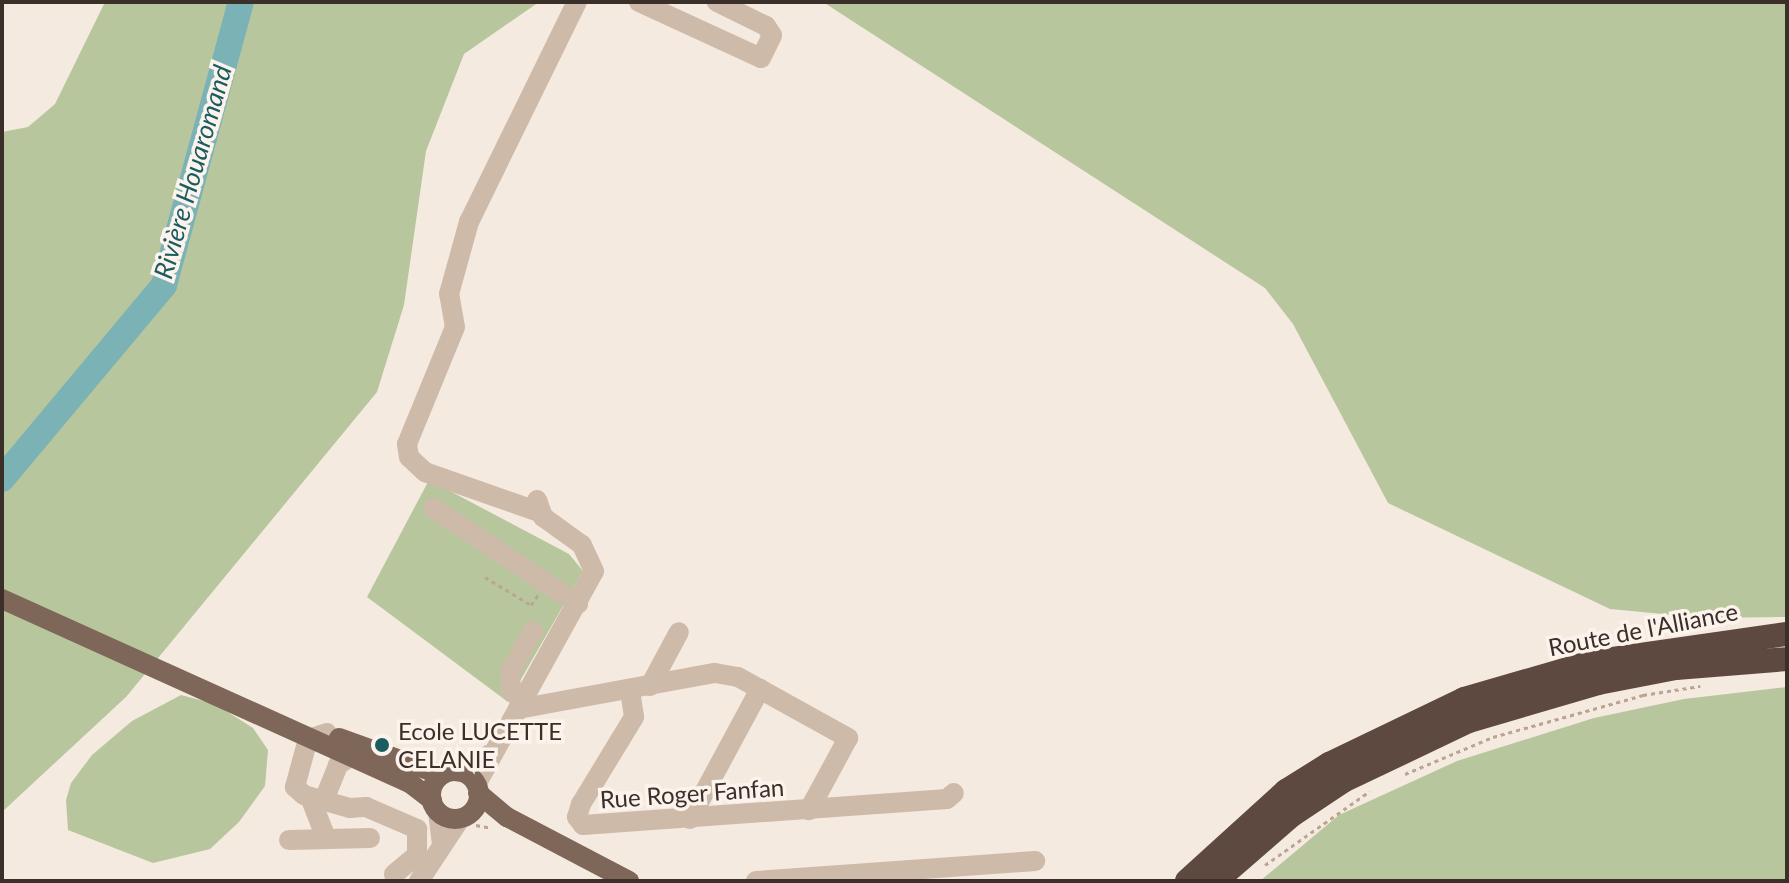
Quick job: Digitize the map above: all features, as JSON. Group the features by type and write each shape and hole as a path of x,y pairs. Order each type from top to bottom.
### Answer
{"highway":[{"name":"Route de l'Alliance","path":"1187,881 1286,791 1342,757 1464,699 1592,662 1787,634"},
{"name":"Route de l'Alliance","path":"1216,881 1292,815 1343,781 1469,721 1598,683 1676,668 1787,659"}],"main road":[{"path":"2,599 317,736 450,774 477,789 507,817 629,881"},
{"path":"317,736 350,757 410,783 435,806 464,817 507,817"},
{"path":"435,806 432,790 450,774"},
{"path":"464,817 477,789"}],"street":[{"path":"477,789 490,754 578,604 594,571 592,558 538,506 425,472 409,457 407,444 455,327 449,294 469,222 577,2"},
{"path":"639,2 761,58 772,35 766,26 717,2"},
{"path":"433,508 578,604"},
{"path":"520,705 511,690 510,672 533,631"},
{"path":"640,688 679,632"},
{"path":"520,705 725,673 848,738 809,810"},
{"name":"Rue Roger Fanfan","path":"640,688 634,717 577,817 583,825 596,827 947,799 954,793"},
{"path":"690,819 760,689"},
{"path":"317,736 292,781 317,799 350,808 366,807 410,823 417,829 430,854"},
{"path":"450,774 490,754"},
{"path":"326,838 317,799 338,765 350,757"},
{"path":"419,881 430,854 435,806"},
{"path":"394,874 430,854 464,817"},
{"path":"289,840 370,838"},
{"path":"756,881 834,878 1035,861"}],"path":[{"path":"485,577 531,605 545,583"},
{"path":"1390,780 1493,737 1643,695 1714,684"},
{"path":"1256,873 1376,786"}],"green space":[{"path":"105,2 539,2 464,54 426,151 404,305 377,392 126,697 2,812 2,132 28,127 55,104"},
{"path":"823,2 1787,2 1787,617 1705,618 1610,609 1388,503 1293,324 1265,288"},
{"path":"429,480 569,554 583,571 508,702 367,597"},
{"path":"1787,687 1787,881 1260,881 1339,815 1457,761 1594,718 1684,699"},
{"path":"181,695 215,704 253,728 268,750 265,786 239,822 210,849 153,863 68,830 66,800 71,783 92,755 132,721"}],"waterway":[{"name":"Rivière Houaromand","path":"2,479 164,285 241,2"}],"place":[{"name":"Ecole LUCETTE CELANIE","path":"382,745"}]}
